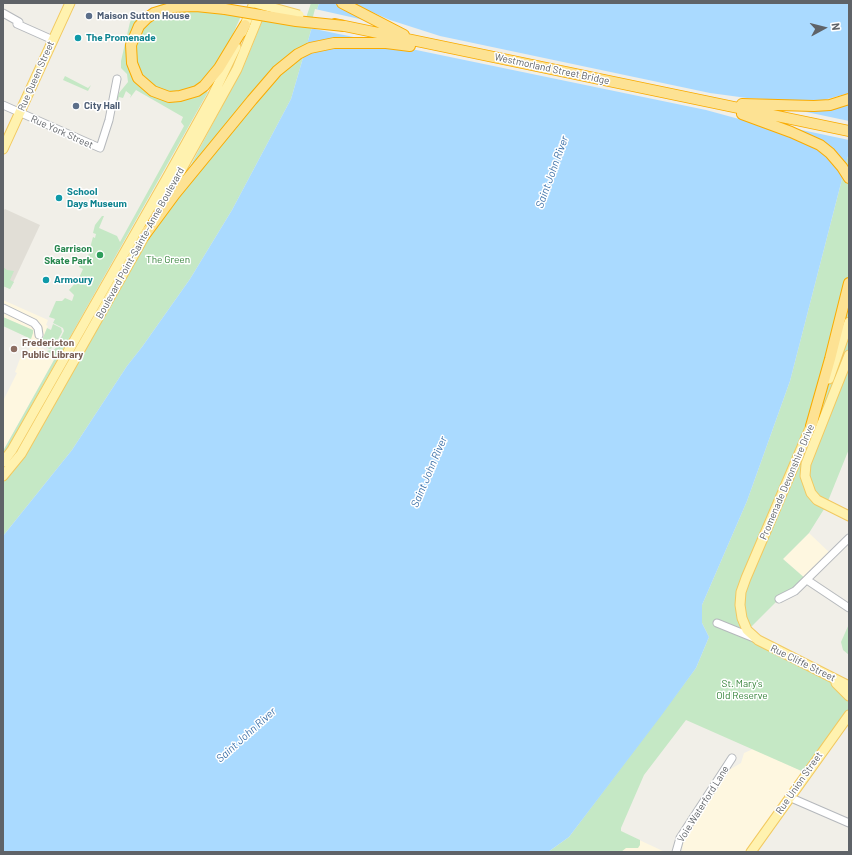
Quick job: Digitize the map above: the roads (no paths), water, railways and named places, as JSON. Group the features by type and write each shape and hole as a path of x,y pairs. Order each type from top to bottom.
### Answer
{"highway":[{"path":"271,3 299,15"},
{"path":"342,3 413,40"},
{"path":"245,25 219,68 204,86 197,91 180,96 169,97 152,91 138,78 132,63 131,45 139,26 154,13 174,6 196,6 225,9 296,21 344,26"},
{"name":"Westmorland Street Bridge","path":"299,15 344,26 849,131"},
{"path":"144,236 175,194 252,100 288,62 310,48 334,43 386,43 410,46 430,44"},
{"path":"708,102 814,106 830,105 849,99"},
{"path":"708,102 791,132 820,146 830,153 849,178"},
{"path":"811,426 849,283"}],"main road":[{"name":"Rue Queen Street","path":"3,149 70,3"},
{"name":"Westmorland Street Bridge","path":"254,3 299,15"},
{"name":"Boulevard Point-Sainte-Anne Boulevard","path":"3,462 15,444 212,97 254,3"},
{"name":"Boulevard Point-Sainte-Anne Boulevard","path":"3,476 21,454 237,69 264,3"},
{"name":"Promenade Devonshire Drive","path":"758,640 747,630 742,618 740,606 741,592 811,426 849,322"},
{"name":"Promenade Devonshire Drive","path":"849,355 806,464 805,476 809,489 817,500 849,516"},
{"name":"Rue Cliffe Street","path":"758,640 849,686"},
{"path":"824,673 849,696"},
{"name":"Rue Union Street","path":"751,852 849,715"},
{"path":"839,728 849,721"}],"street":[{"path":"3,13 19,22 18,24 53,40"},
{"name":"Rue York Street","path":"3,105 100,148 109,120 117,79"},
{"path":"3,308 34,323 38,328 39,335"},
{"path":"779,599 795,591 849,538"},
{"path":"807,580 849,608"},
{"path":"717,623 758,640"},
{"name":"Voie Waterford Lane","path":"676,852 680,838 732,758"},
{"path":"789,797 849,823"}],"water":[{"name":"Saint John River","path":"319,3 849,3 849,152 790,381 747,501 702,605 702,623 709,637 696,668 661,716 569,837 548,852 3,852 3,536 72,450 127,366 190,279 232,210 291,99"}],"place":[{"name":"Maison Sutton House","path":"89,16"},
{"name":"The Promenade","path":"78,38"},
{"name":"City Hall","path":"76,106"},
{"name":"School Days Museum","path":"59,198"},
{"name":"Garrison Skate Park","path":"100,255"},
{"name":"Armoury","path":"46,280"},
{"name":"Fredericton Public Library","path":"14,349"}],"park label":[{"name":"The Green","path":"168,260"},
{"name":"St. Mary's Old Reserve","path":"742,690"}]}
